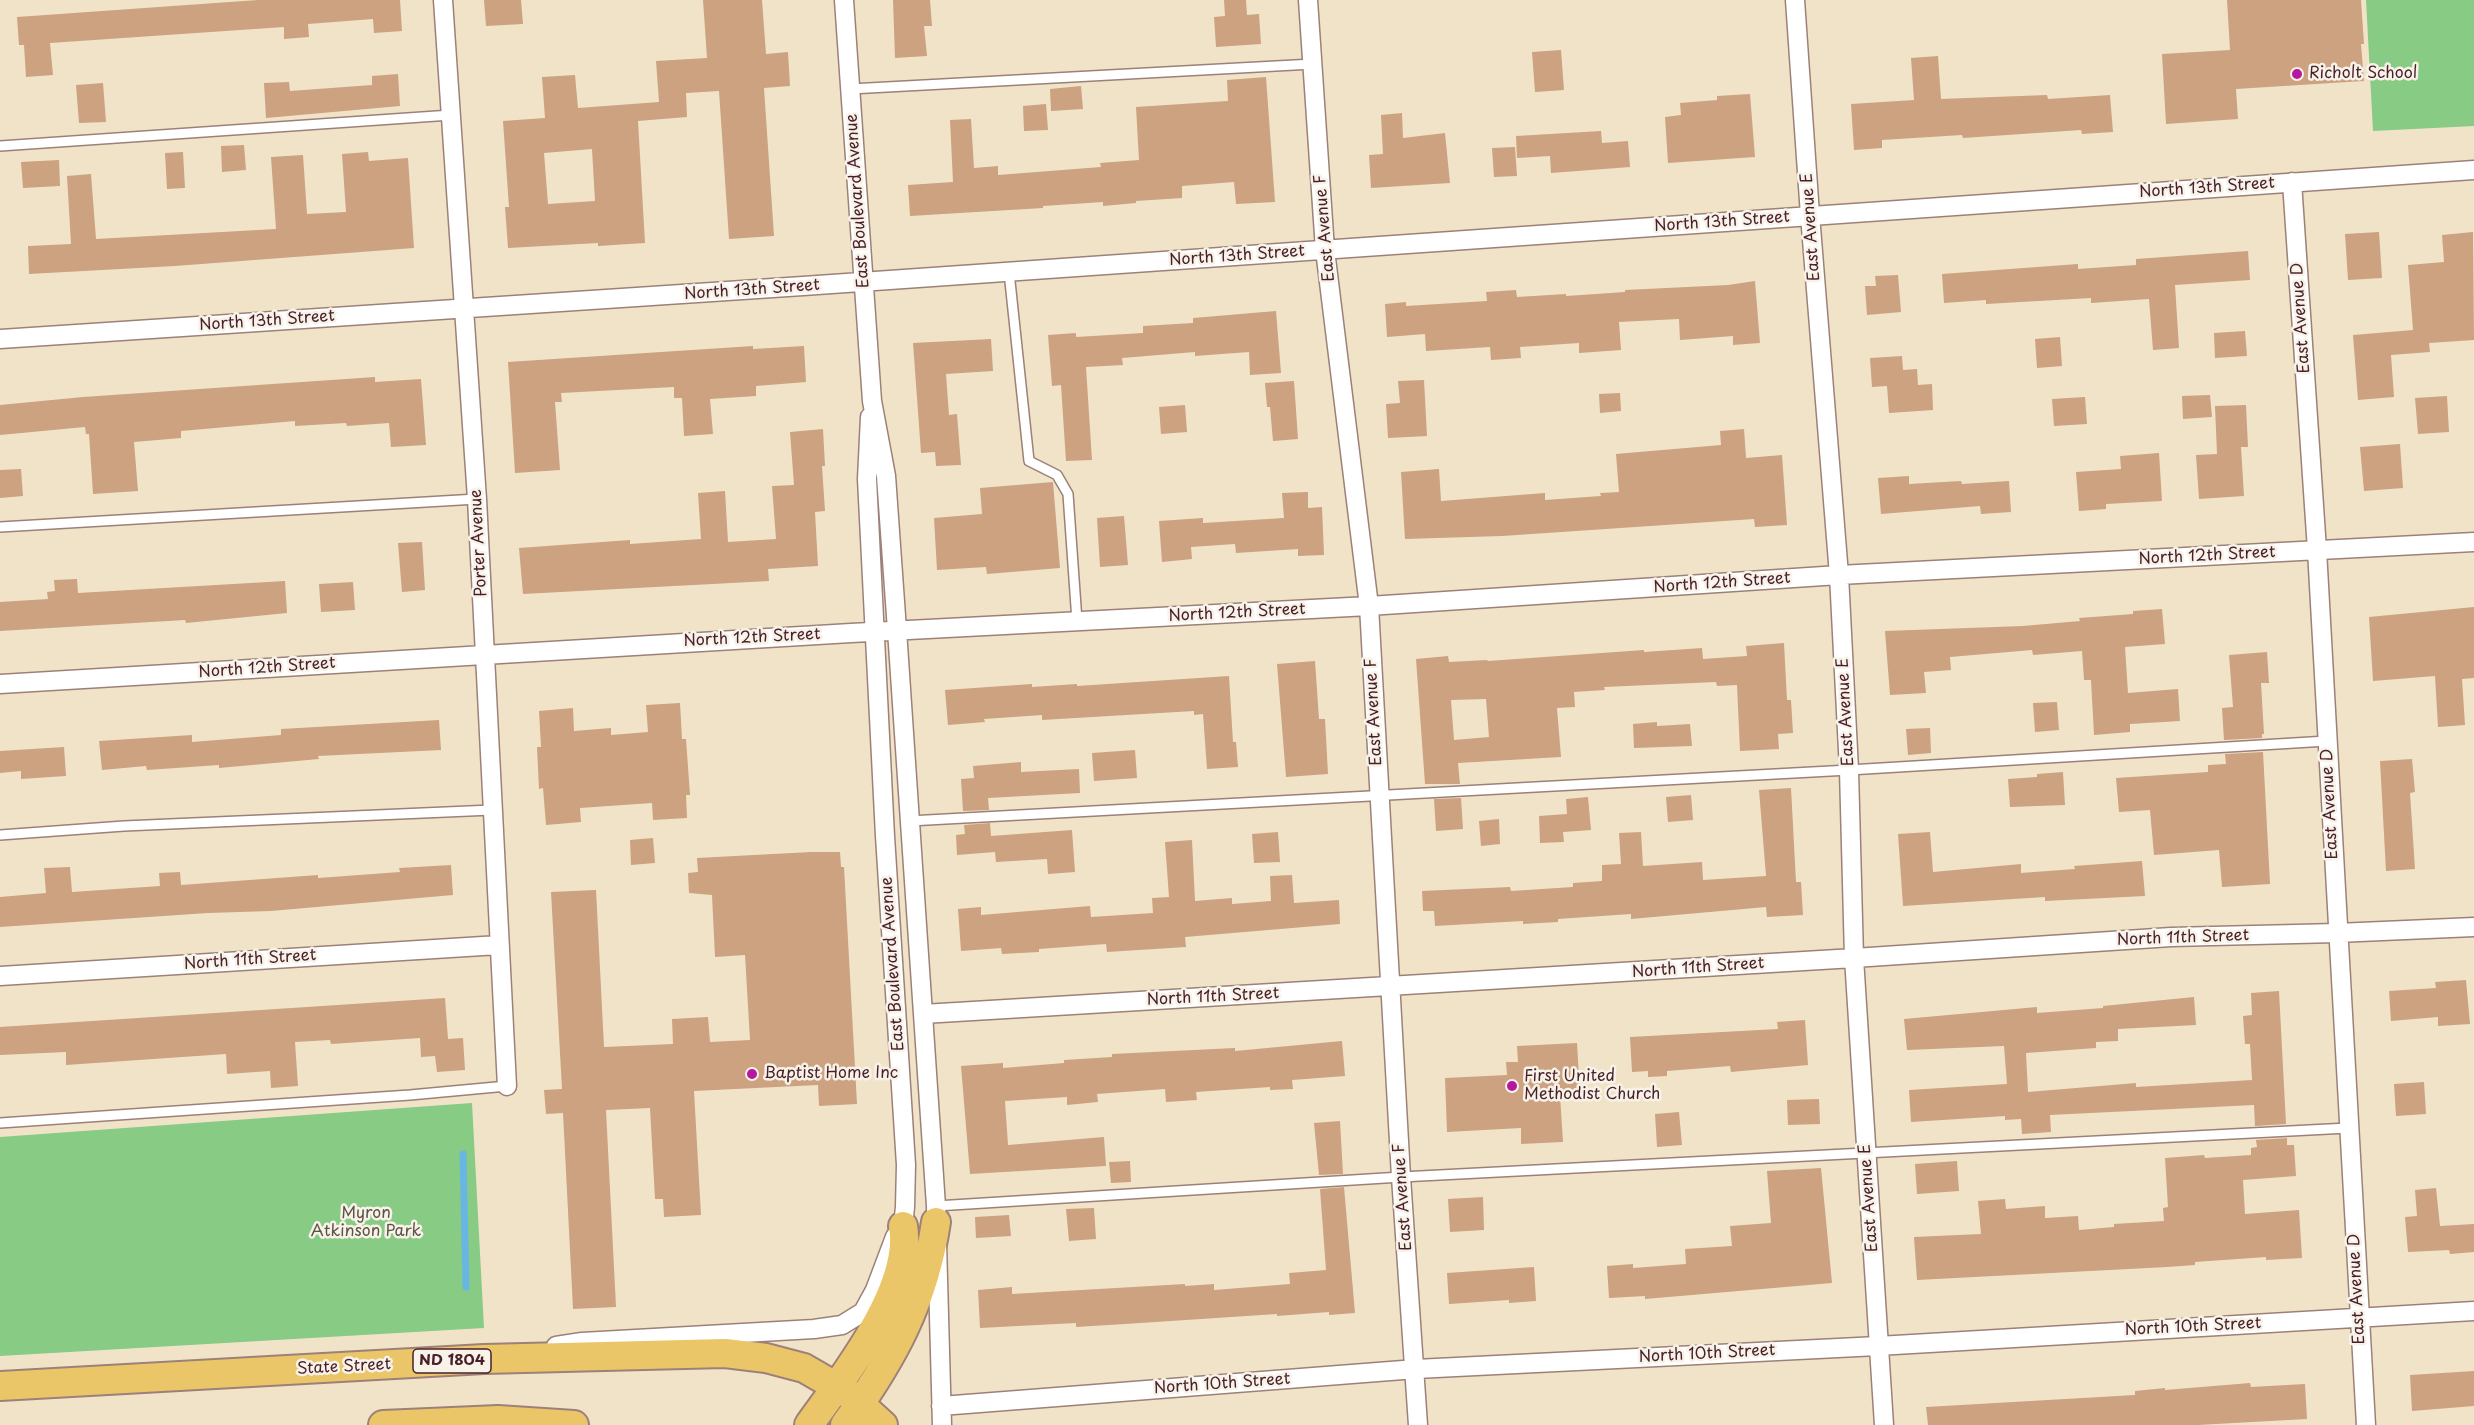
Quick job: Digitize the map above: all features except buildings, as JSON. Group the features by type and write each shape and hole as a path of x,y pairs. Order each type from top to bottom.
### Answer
{"main road":[{"path":"853,1414 892,1356 914,1311 928,1270 936,1214"},
{"path":"809,1425 867,1340 886,1305 903,1251 903,1226"},
{"name":"State Street","path":"0,1386 484,1359 747,1355 804,1368 837,1386 853,1414 883,1425"},
{"path":"383,1425 498,1420 574,1425"}],"street":[{"name":"Porter Avenue","path":"442,0 477,499 507,1086"},
{"name":"East Boulevard Avenue","path":"844,0 872,401 886,476 897,630 936,1214 942,1425"},
{"name":"East Avenue F","path":"1308,0 1325,250 1369,606 1401,1177 1416,1368 1418,1425"},
{"name":"East Avenue E","path":"1796,0 1810,215 1839,575 1849,770 1854,958 1884,1425"},
{"name":"North 13th Street","path":"0,339 864,282 2474,170"},
{"name":"East Avenue D","path":"2292,182 2317,550 2358,1317 2366,1425"},
{"name":"East Boulevard Avenue","path":"484,1359 582,1342 814,1329 842,1325 863,1312 870,1302 895,1237 903,1226 906,1165 867,479 872,401"},
{"name":"North 12th Street","path":"0,684 874,631 1369,606 1839,575 2474,542"},
{"name":"North 11th Street","path":"923,1014 1390,987 2171,937 2474,927"},
{"name":"North 11th Street","path":"0,976 499,945"},
{"name":"North 10th Street","path":"941,1406 1416,1368 1878,1346 2474,1311"}],"lane":[{"path":"850,89 1313,64"},
{"path":"0,146 451,115"},
{"path":"1009,272 1029,461 1057,476 1068,494 1077,621"},
{"path":"0,527 477,499"},
{"path":"909,821 1849,770 2327,741"},
{"path":"0,836 124,826 492,810"},
{"path":"0,1124 507,1086"},
{"path":"936,1214 1401,1177 2348,1128"}],"green space":[{"path":"2366,0 2474,0 2474,126 2373,131"},
{"name":"Myron Atkinson Park","path":"472,1103 484,1328 0,1356 0,1137"}],"waterway":[{"path":"463,1154 466,1287"}],"place":[{"name":"Richolt School","path":"2297,74"},
{"name":"Baptist Home Inc","path":"752,1074"},
{"name":"First United Methodist Church","path":"1512,1086"}]}
